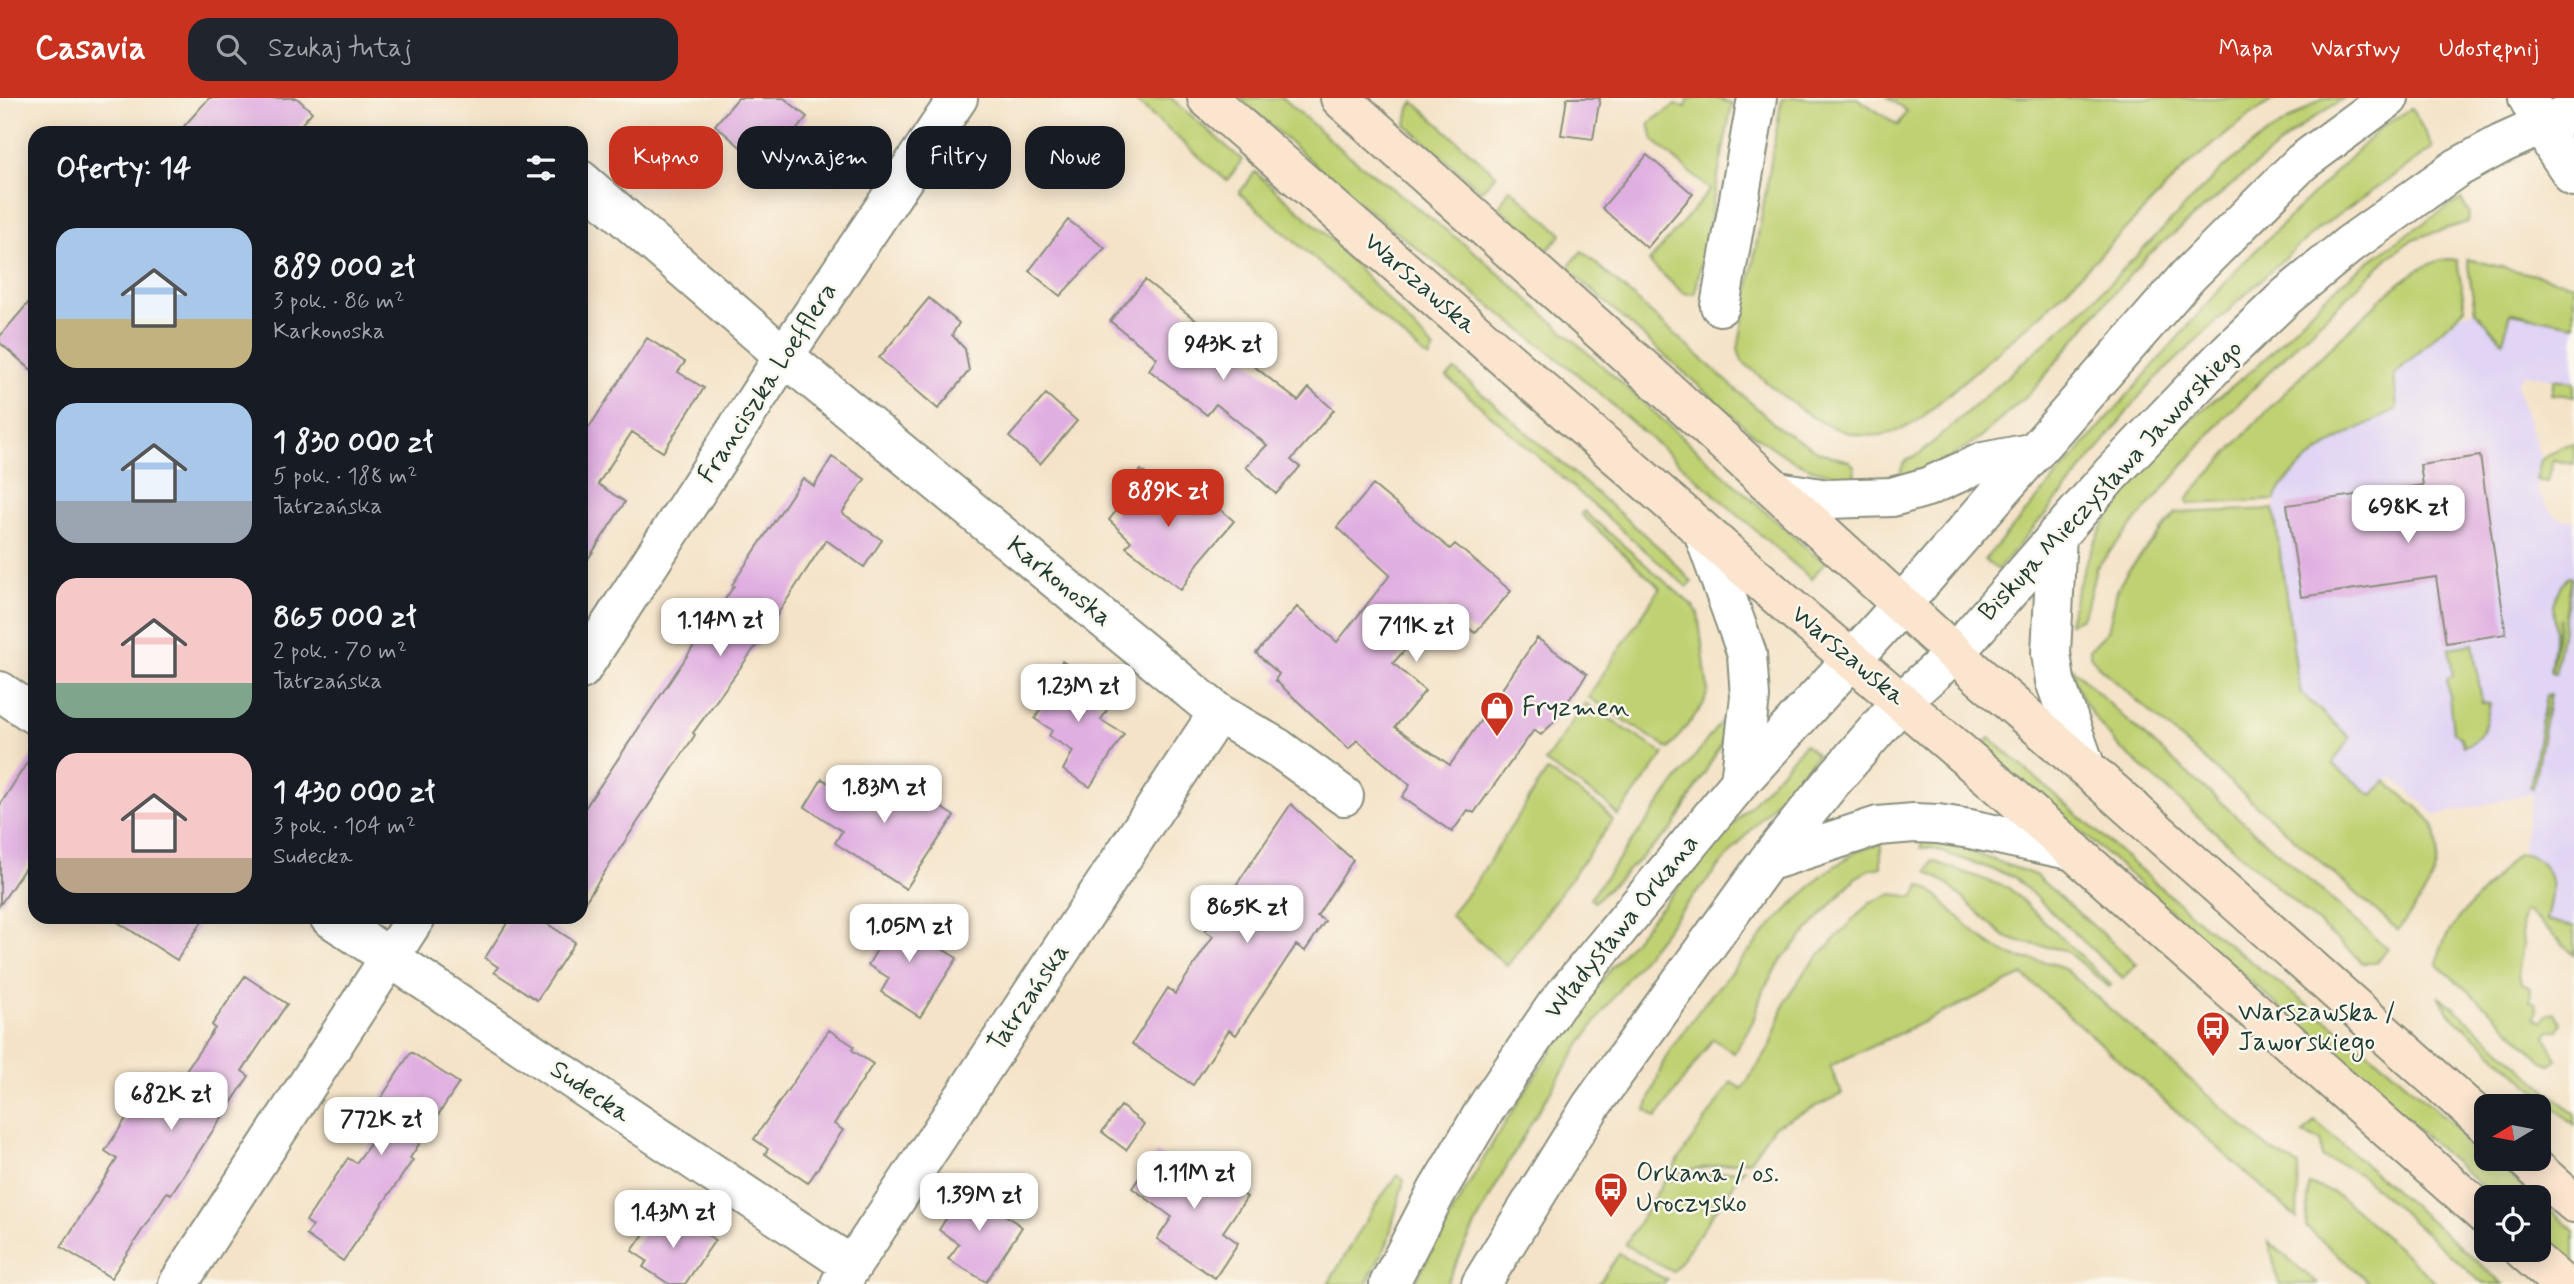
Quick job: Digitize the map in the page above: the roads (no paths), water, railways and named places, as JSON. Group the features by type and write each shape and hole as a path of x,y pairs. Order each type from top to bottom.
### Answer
{"main road":[{"name":"Warszawska","path":"1207,98 1703,532 2074,851 2474,1205"},
{"path":"1339,98 1955,653 2474,1113"},
{"path":"2538,1171 2574,1203"},
{"path":"2536,1262 2561,1284"}],"street":[{"name":"Franciszka Loefflera","path":"588,659 784,356 958,98"},
{"path":"1720,306 1757,98"},
{"path":"1902,604 2158,308 2260,201 2302,162 2389,98"},
{"path":"2548,112 2574,177"},
{"name":"Biskupa Mieczysława Jaworskiego","path":"1902,702 1955,653 2111,474 2219,361 2287,296 2350,244 2431,185 2548,112"},
{"name":"Karkonoska","path":"588,186 784,356 1218,713 1278,748 1344,796"},
{"path":"1778,491 1827,499 1892,497 1927,486 1983,462 2035,452"},
{"path":"1703,532 1747,654 1750,697 1740,782"},
{"path":"2057,534 2051,653 2055,681 2086,768"},
{"name":"Władysława Orkana","path":"1389,1284 1437,1191 1488,1105 1556,1005 1740,782 1902,604"},
{"path":"0,691 28,710"},
{"path":"1481,1284 1591,1106 1767,862 1829,785 1902,702"},
{"name":"Tatrzańska","path":"846,1275 1218,713"},
{"path":"1767,862 1878,826 1914,823 1938,824 2074,851"},
{"name":"Sudecka","path":"339,924 846,1275"},
{"path":"178,1284 412,924"}],"place":[{"name":"Fryzmen","path":"1497,738"},
{"name":"Warszawska / Jaworskiego","path":"2213,1058"},
{"name":"Orkana / os. Uroczysko","path":"1611,1219"}]}
